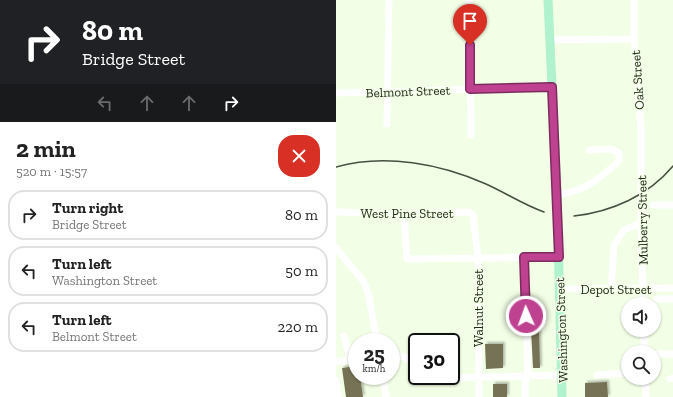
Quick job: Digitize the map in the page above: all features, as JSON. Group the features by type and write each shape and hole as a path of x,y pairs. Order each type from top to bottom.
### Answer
{"main road":[{"name":"Washington Street","path":"548,0 557,194 562,397"}],"street":[{"path":"387,124 386,92 389,0"},
{"path":"470,0 471,135"},
{"name":"Oak Street","path":"634,0 634,39 642,160"},
{"path":"551,40 634,39"},
{"name":"Belmont Street","path":"336,93 552,87"},
{"path":"557,194 569,194 592,185 619,161 619,153 611,149 589,150"},
{"name":"Mulberry Street","path":"642,160 641,223 643,297"},
{"path":"653,205 673,205"},
{"name":"West Pine Street","path":"336,212 404,214 469,212 474,219"},
{"path":"404,214 407,259 559,257"},
{"name":"Walnut Street","path":"474,219 478,258 479,397"},
{"path":"611,289 614,245 624,230 641,223"},
{"path":"336,248 364,282 369,297 375,333"},
{"path":"524,257 528,376 525,383 525,397"},
{"name":"Depot Street","path":"559,289 673,288"},
{"path":"661,299 673,299"},
{"path":"344,336 348,346"},
{"path":"661,354 673,354"},
{"path":"336,362 348,361"},
{"path":"598,374 621,373"},
{"path":"460,378 562,375"},
{"path":"336,380 338,397"},
{"path":"384,385 386,397"},
{"path":"645,385 646,397"}],"building":[{"path":"531,329 539,329 540,368 533,368"},
{"path":"485,344 503,344 503,368 486,369"},
{"path":"348,367 348,385 361,385 363,397 346,397 342,368"},
{"path":"607,382 608,397 585,397 585,383"},
{"path":"493,384 507,384 507,397 493,397"}],"railway":[{"path":"336,167 374,161 393,161 432,166 469,177 544,212"},
{"path":"574,216 602,211 628,201 652,186 673,166"}],"route":[{"path":"470,45 470,89 552,87 559,257 524,257 526,316"}]}
